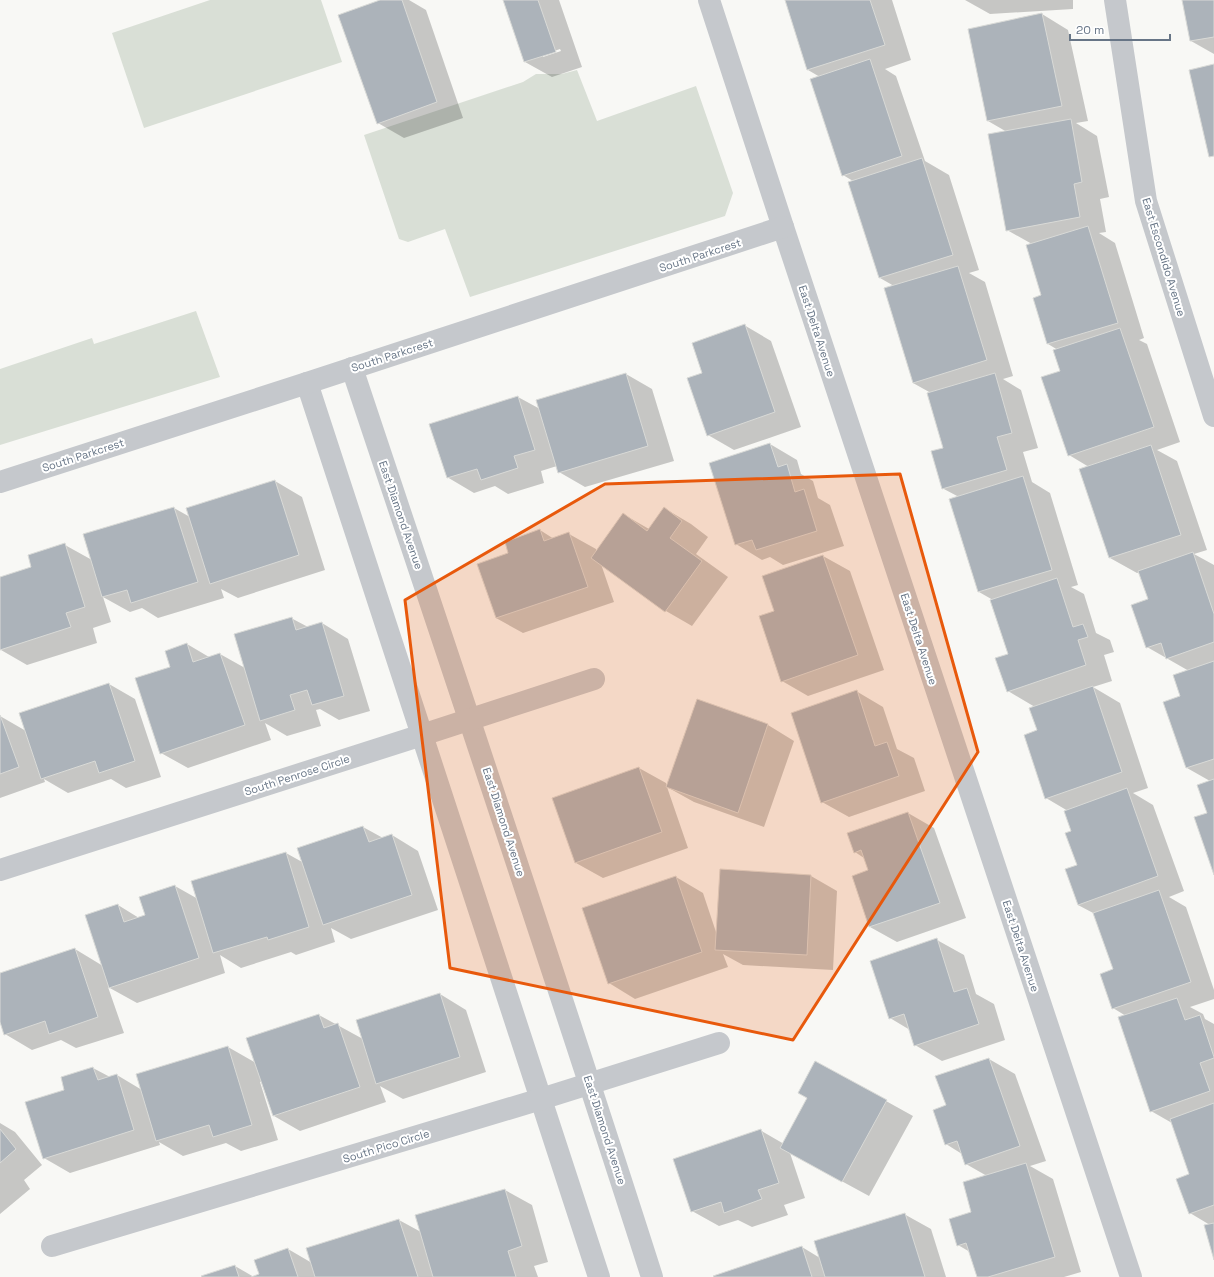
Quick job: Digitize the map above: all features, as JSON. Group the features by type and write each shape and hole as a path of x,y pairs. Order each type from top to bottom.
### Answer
{"street":[{"name":"East Delta Avenue","path":"709,0 1131,1277"},
{"name":"East Escondido Avenue","path":"1116,0 1146,201 1214,416"},
{"name":"South Parkcrest","path":"0,482 783,227"},
{"name":"East Diamond Avenue","path":"352,368 470,719 652,1277"},
{"path":"307,383 599,1277"},
{"name":"South Penrose Circle","path":"0,870 594,679"},
{"name":"South Pico Circle","path":"52,1246 541,1099 719,1043"}],"highlighted area":[{"path":"900,474 978,752 793,1040 450,968 405,600 605,484"}],"shaded area":[{"path":"210,0 321,0 342,62 144,128 112,33"},
{"path":"577,70 597,121 696,86 733,193 725,216 470,297 445,229 408,242 399,239 364,135 523,82 536,74 562,74"},
{"path":"196,311 220,377 0,445 0,369 92,338 94,344"}],"building":[{"path":"380,0 402,0 437,102 377,124 338,15"},
{"path":"503,0 538,0 556,52 524,62"},
{"path":"785,0 870,0 885,45 807,70"},
{"path":"1182,0 1214,0 1214,37 1190,41"},
{"path":"1042,13 1062,106 987,121 968,29"},
{"path":"870,59 902,156 842,176 810,79"},
{"path":"1214,64 1214,156 1209,157 1189,70"},
{"path":"1071,119 1082,182 1074,184 1080,217 1006,231 988,134"},
{"path":"922,158 953,255 879,278 848,182"},
{"path":"1088,226 1118,323 1047,344 1033,298 1041,295 1026,245"},
{"path":"958,266 987,360 913,383 884,288"},
{"path":"745,324 775,412 707,436 687,378 702,373 692,343"},
{"path":"1120,328 1154,427 1068,456 1041,377 1060,371 1053,350"},
{"path":"626,373 648,446 558,473 536,400"},
{"path":"995,373 1012,433 997,437 1007,470 942,489 931,451 943,448 927,393"},
{"path":"518,396 535,450 514,456 518,468 481,480 477,469 447,478 429,424"},
{"path":"770,443 778,467 787,464 795,492 804,489 817,531 756,550 752,540 735,545 709,463"},
{"path":"1151,445 1181,535 1109,558 1079,469"},
{"path":"1023,476 1052,570 978,592 949,499"},
{"path":"275,480 299,555 210,584 186,508"},
{"path":"174,507 198,582 131,603 127,590 102,597 83,534"},
{"path":"664,507 682,521 670,538 702,561 665,612 591,558 623,513 647,531"},
{"path":"540,529 544,541 569,532 588,587 496,618 477,564 508,553 505,542"},
{"path":"65,543 85,607 66,613 71,627 0,650 0,577 31,567 28,555"},
{"path":"1193,552 1214,614 1214,642 1166,659 1161,643 1146,648 1131,605 1148,599 1138,571"},
{"path":"823,555 858,655 781,682 759,616 774,611 762,576"},
{"path":"1057,578 1073,627 1083,624 1088,637 1078,640 1086,665 1007,692 995,658 1008,654 990,600"},
{"path":"292,617 296,630 322,622 344,696 312,705 307,690 290,695 295,710 260,721 234,634"},
{"path":"187,643 193,662 220,653 245,725 160,754 135,678 170,667 165,651"},
{"path":"1214,661 1214,759 1186,768 1163,702 1180,696 1173,675"},
{"path":"109,683 135,761 99,773 95,761 41,779 19,713"},
{"path":"1093,686 1122,772 1045,799 1024,735 1037,730 1029,708"},
{"path":"857,690 875,746 887,742 899,776 821,803 791,713"},
{"path":"697,699 768,724 738,813 666,787"},
{"path":"0,715 19,767 0,774"},
{"path":"639,767 662,832 575,863 552,798"},
{"path":"1214,779 1214,875 1194,817 1207,813 1197,785"},
{"path":"1127,788 1158,876 1078,905 1065,869 1077,865 1065,833 1071,831 1064,811"},
{"path":"908,812 940,903 869,927 852,876 868,870 861,850 854,853 847,833"},
{"path":"363,826 369,842 392,834 412,895 323,925 297,848"},
{"path":"286,852 309,927 268,940 267,937 213,953 191,881"},
{"path":"720,869 811,875 807,955 715,950"},
{"path":"676,876 702,952 608,984 582,908"},
{"path":"175,885 199,958 109,988 85,915 118,904 124,922 145,915 139,897"},
{"path":"1159,890 1191,982 1112,1009 1100,974 1113,969 1093,913"},
{"path":"937,938 954,992 967,988 979,1024 914,1046 904,1014 889,1019 870,961"},
{"path":"75,948 98,1017 49,1034 45,1021 4,1035 0,1022 0,973"},
{"path":"440,993 460,1057 376,1084 356,1020"},
{"path":"1177,998 1185,1020 1200,1015 1214,1057 1200,1063 1210,1091 1150,1112 1118,1017"},
{"path":"319,1014 324,1028 338,1023 360,1087 273,1116 246,1038"},
{"path":"228,1046 252,1125 213,1137 209,1125 156,1141 136,1074"},
{"path":"989,1058 1020,1146 965,1165 957,1141 945,1145 933,1110 946,1105 935,1076"},
{"path":"815,1061 887,1100 842,1182 780,1148 807,1098 798,1093"},
{"path":"93,1067 98,1080 117,1074 134,1130 43,1159 25,1102 64,1090 61,1077"},
{"path":"1214,1103 1214,1205 1189,1214 1176,1179 1189,1174 1170,1119"},
{"path":"0,1129 16,1149 0,1163"},
{"path":"761,1129 779,1183 758,1190 762,1199 724,1213 721,1202 691,1212 673,1159"},
{"path":"1026,1163 1055,1257 988,1277 977,1277 966,1243 957,1246 949,1219 971,1212 963,1182"},
{"path":"505,1189 522,1246 508,1251 516,1277 433,1277 415,1215"},
{"path":"905,1213 925,1277 825,1277 814,1241"},
{"path":"399,1219 418,1277 315,1277 306,1248"},
{"path":"1214,1223 1214,1260 1204,1225"},
{"path":"802,1246 812,1277 713,1276"},
{"path":"288,1248 298,1277 251,1277 259,1274 254,1260"},
{"path":"235,1265 239,1277 201,1276"}]}
